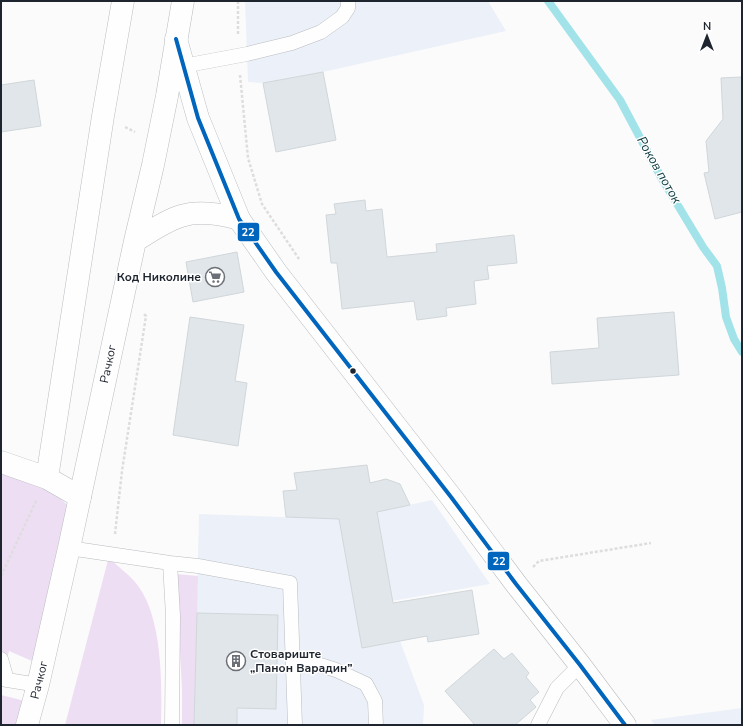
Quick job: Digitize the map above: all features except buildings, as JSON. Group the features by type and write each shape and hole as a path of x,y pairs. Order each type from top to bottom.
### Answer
{"street":[{"path":"47,478 103,116 123,1"},
{"name":"Рачког","path":"27,725 38,685 69,548 122,300 158,144 183,1"},
{"path":"176,39 198,118 239,219 276,272 451,497 625,725"},
{"path":"135,241 160,226 181,216 219,214 239,219"},
{"path":"1,462 47,478 80,497"}],"lane":[{"path":"183,66 238,56 292,42 321,32 342,17 348,8 348,1"},
{"path":"69,548 198,566 290,583 294,725"},
{"path":"170,563 173,616 172,725"},
{"path":"292,656 336,670 366,684 375,701 376,725"},
{"path":"1,659 4,680 38,685"},
{"path":"538,725 557,688 580,665"}],"path":[{"path":"238,1 238,56 248,158 262,204 301,262"},
{"path":"103,116 158,144"},
{"path":"113,554 122,471 146,316 122,300"},
{"path":"1,576 47,478"},
{"path":"516,584 539,561 651,543"}],"shaded area":[{"path":"245,1 488,1 506,31 323,72 263,83 248,82"},
{"path":"1,469 50,489 78,515 32,661 9,651 4,670 1,669"},
{"path":"432,500 490,584 392,601 377,512"},
{"name":"Стовариште „Панон Варадин”","path":"199,514 339,519 362,648 400,641 424,705 423,725 194,725"},
{"path":"108,560 112,561 135,582 144,596 151,612 156,631 161,671 161,725 65,725"},
{"path":"176,574 198,576 194,725 182,725 182,690"},
{"path":"1,695 29,702 23,725 1,725"},
{"path":"742,708 742,725 655,725 651,720"}],"waterway":[{"name":"Роков поток","path":"548,1 620,100 662,179 703,247 717,266 726,317 734,339 742,352"}],"transit line":[{"name":"22","path":"176,39 198,118 239,219 276,272 451,497 625,725"}],"place":[{"name":"Код Николине","path":"215,277"},
{"name":"Стовариште „Панон Варадин”","path":"236,661"}]}
